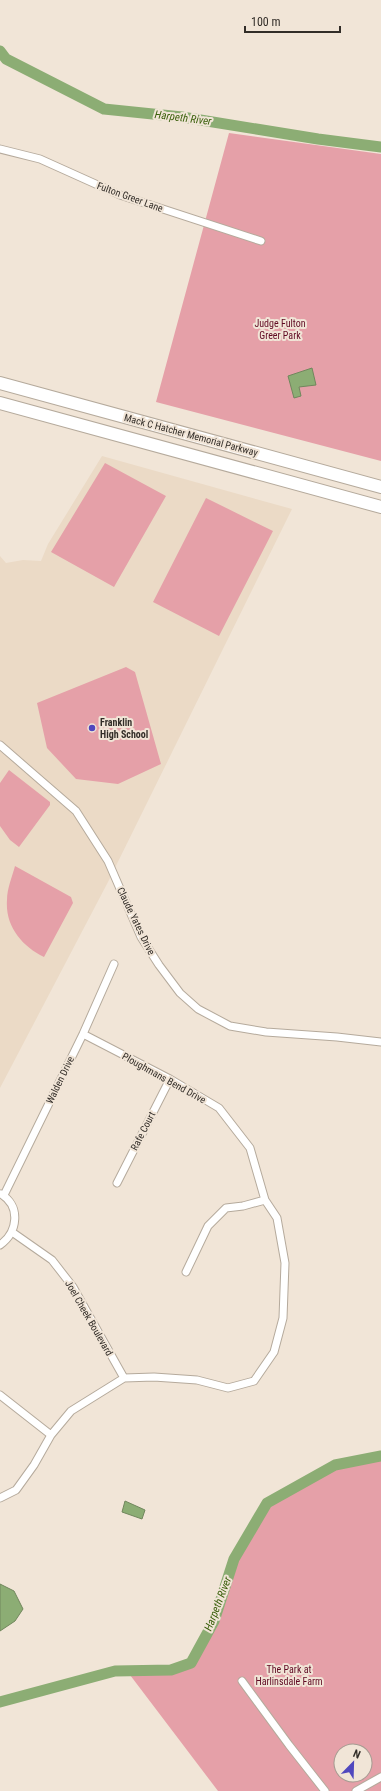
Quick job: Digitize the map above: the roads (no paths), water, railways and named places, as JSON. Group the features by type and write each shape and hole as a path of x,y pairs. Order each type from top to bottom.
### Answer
{"highway":[{"name":"Mack C Hatcher Memorial Parkway","path":"0,383 381,487"},
{"name":"Mack C Hatcher Memorial Parkway","path":"0,403 381,507"}],"street":[{"name":"Fulton Greer Lane","path":"0,149 40,159 120,195 261,241"},
{"name":"Claude Yates Drive","path":"0,745 76,812 108,861 142,937 159,965 180,993 198,1009 230,1026 266,1032 337,1036 381,1042"},
{"name":"Walden Drive","path":"12,1232 15,1222 15,1213 11,1203 2,1194 83,1034 114,964"},
{"name":"Ploughmans Bend Drive","path":"0,1498 16,1490 34,1465 51,1435 71,1411 124,1378 154,1377 197,1380 228,1388 254,1381 274,1352 282,1318 286,1263 277,1218 265,1200 250,1148 219,1108 170,1079 83,1034"},
{"name":"Rafe Court","path":"117,1183 170,1079"},
{"path":"186,1272 208,1226 226,1208 243,1206 265,1200"},
{"path":"0,1245 12,1232"},
{"name":"Joel Cheek Boulevard","path":"12,1232 52,1260 73,1287 124,1378"},
{"path":"0,1395 51,1435"},
{"path":"242,1681 325,1791"},
{"path":"356,1791 381,1777"}],"waterway":[{"name":"Harpeth River","path":"0,51 6,59 104,109 182,117 318,139 381,147"},
{"name":"Harpeth River","path":"0,1702 115,1671 171,1670 191,1663 214,1621 234,1559 267,1503 335,1465 381,1456"}],"place":[{"name":"Franklin High School","path":"92,728"}],"park label":[{"name":"Judge Fulton Greer Park","path":"280,328"},
{"name":"The Park at Harlinsdale Farm","path":"289,1674"}]}
